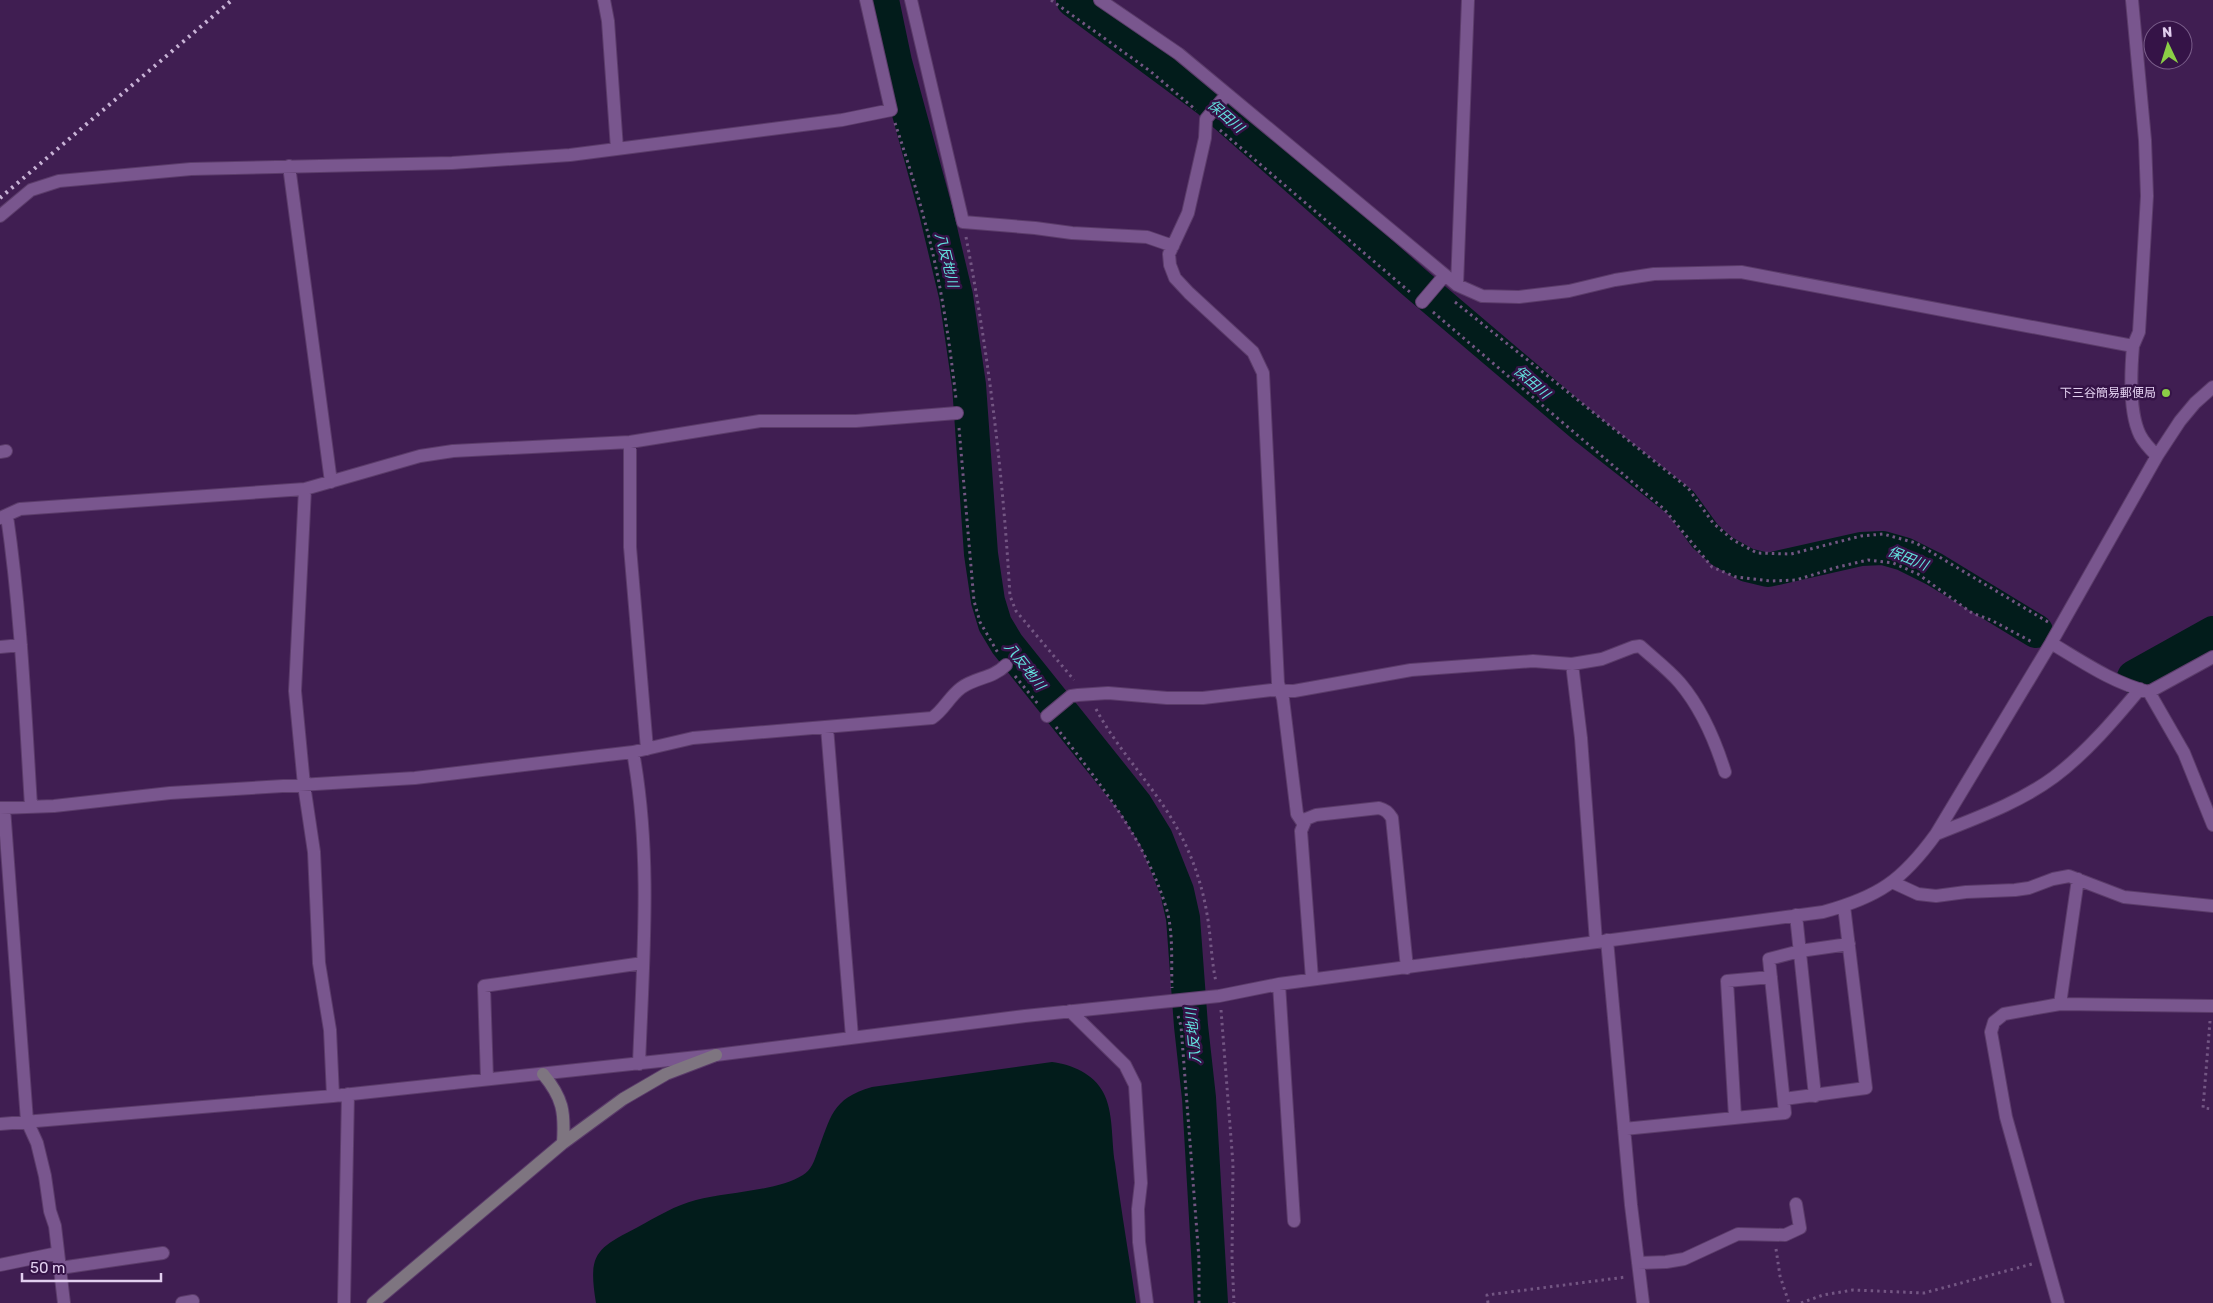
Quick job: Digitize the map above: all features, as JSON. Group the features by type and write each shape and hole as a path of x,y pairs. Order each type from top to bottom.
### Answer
{"street":[{"path":"604,0 617,149"},
{"path":"0,216 31,190 58,181 192,170 452,163 570,155 842,120 891,110 866,0"},
{"path":"911,0 963,222 1036,228 1072,234 1147,237 1173,246"},
{"path":"1100,0 1179,54 1224,97 1457,285 1482,296 1519,297 1569,291 1615,280 1654,274 1741,272 2133,346"},
{"path":"1457,285 1468,0"},
{"path":"2132,0 2146,140 2147,196 2138,332 2133,346 2131,378 2135,419 2139,434 2157,456"},
{"path":"1224,97 1208,115 1188,213 1169,254 1170,265 1175,278 1189,293 1253,352 1263,373 1278,683 1283,700 1297,814 1303,823"},
{"path":"289,166 331,482"},
{"path":"1423,301 1445,275"},
{"path":"0,1124 332,1096 716,1055 1070,1010 1214,996 1279,984 1823,912 1844,906 1877,893 1892,882 1916,861 1936,834 2059,629 2157,456 2180,421 2195,403 2213,387"},
{"path":"31,806 21,644 14,569 4,517 20,509 305,490 420,456 453,451 630,442 760,421 856,421 957,413"},
{"path":"630,442 630,547 647,748"},
{"path":"305,490 295,691 304,784 314,852 319,962 330,1030 332,1096"},
{"path":"0,647 21,644"},
{"path":"1049,714 1071,696 1086,694 1108,693 1166,698 1194,698 1294,691 1412,670 1534,661 1572,664 1602,659 1632,647 1640,646 1680,682 1699,709 1714,738 1725,772"},
{"path":"2049,646 2111,678 2144,691 2184,753 2213,825"},
{"path":"1936,834 2024,796 2054,777 2144,691 2213,657"},
{"path":"1572,664 1643,1303"},
{"path":"64,1303 55,1226 50,1212 45,1176 37,1143 27,1122 5,883 2,808 54,806 170,793 415,778 633,752 693,738 932,718 942,712 955,693 964,686 991,676 1006,665"},
{"path":"827,727 852,1037"},
{"path":"633,752 641,796 646,890 639,1064"},
{"path":"1312,980 1301,831 1306,819 1316,815 1379,808 1386,810 1392,818 1407,968"},
{"path":"1892,882 1918,894 1936,896 2030,888 2052,879 2069,876 2124,897 2213,906"},
{"path":"2060,1004 2078,879"},
{"path":"1784,1099 1866,1088 1844,906"},
{"path":"1796,915 1815,1096"},
{"path":"1624,1130 1785,1113 1769,959 1800,951 1849,944"},
{"path":"487,1079 484,986 643,963"},
{"path":"1735,1117 1727,981 1770,977"},
{"path":"1279,984 1294,1221"},
{"path":"2058,1303 2006,1117 1991,1032 1994,1022 2004,1014 2060,1004 2212,1007"},
{"path":"1070,1010 1125,1065 1135,1085 1141,1183 1138,1209 1139,1242 1147,1303"},
{"path":"373,1303 563,1143 623,1099 666,1074 716,1055"},
{"path":"543,1074 561,1101 564,1118 563,1143"},
{"path":"344,1303 348,1094"},
{"path":"1638,1269 1684,1259 1738,1234 1786,1235 1800,1228 1796,1204"},
{"path":"0,1265 58,1253"},
{"path":"60,1268 163,1253"}],"path":[{"path":"1051,0 1208,115 1664,509 1712,567 1736,577 1770,581 1796,580 1838,566 1868,560 1893,563 1918,574 1972,613 2049,646"},
{"path":"891,110 924,216 949,336 974,601 980,622 1006,665 1049,714 1123,818 1148,862 1166,906 1181,1026 1198,1250 1199,1303"},
{"path":"963,222 985,339 995,412 1010,596 1016,611 1026,624 1086,694 1122,750 1177,828 1201,883 1208,915 1214,972 1214,996 1233,1164 1232,1258 1234,1303"},
{"path":"1435,287 1688,488 1713,523 1733,540 1757,553 1791,554 1861,536 1883,534 1916,542 2059,629"},
{"path":"2212,1007 2203,1108 2213,1109"},
{"path":"1774,1236 1780,1276 1788,1303"},
{"path":"1801,1303 1824,1295 1854,1290 1924,1293 2046,1261"},
{"path":"1488,1303 1487,1295 1638,1269"}],"shaded area":[{"path":"1052,1062 1067,1065 1088,1075 1099,1086 1107,1100 1111,1117 1117,1181 1136,1303 596,1303 593,1274 594,1263 598,1255 612,1241 659,1215 689,1202 780,1185 803,1175 813,1163 834,1111 848,1097 872,1087"}],"waterway":[{"name":"八反地川","path":"882,0 895,62 936,212 956,296 969,385 981,554 988,601 995,624 1007,644 1135,804 1156,838 1177,891 1183,918 1191,1026 1199,1098 1211,1303"},
{"name":"保田川","path":"1073,0 1208,100 1415,283 1587,429 1681,503 1705,536 1722,551 1747,565 1768,570 1861,549 1883,548 1904,554 1934,569 2036,631"},
{"name":"保田川","path":"2134,677 2213,633"}],"railway":[{"path":"0,198 232,0"}],"place":[{"name":"下三谷簡易郵便局","path":"2166,393"}]}
